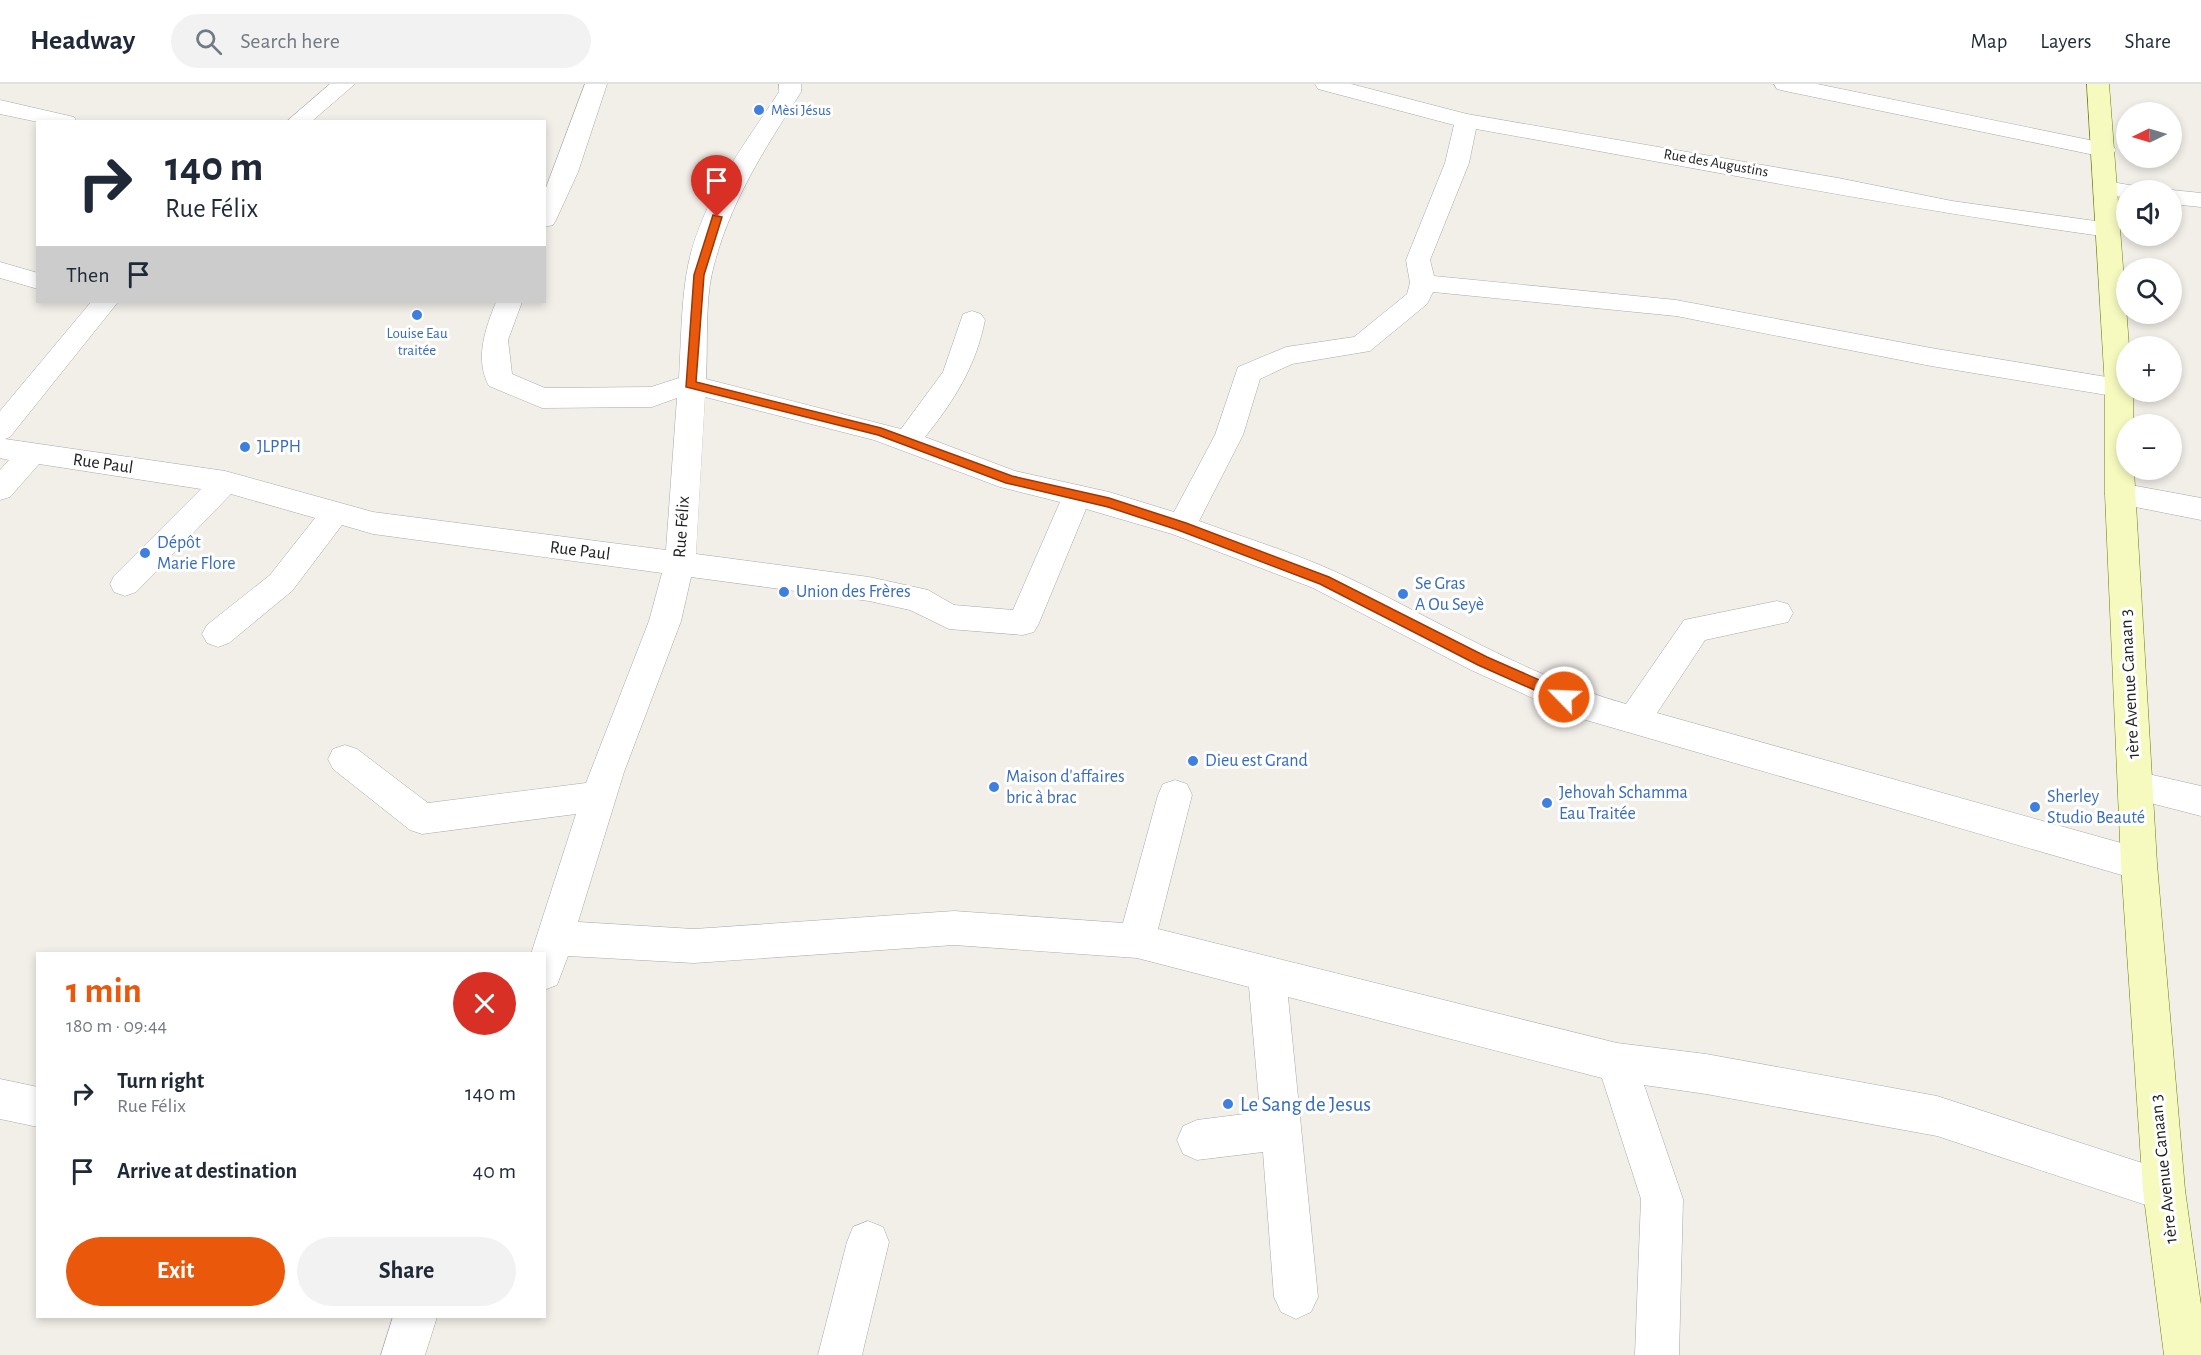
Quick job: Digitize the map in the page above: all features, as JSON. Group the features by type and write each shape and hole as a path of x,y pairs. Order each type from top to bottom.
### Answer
{"main road":[{"name":"1ère Avenue Canaan 3","path":"2098,84 2104,150 2116,186"},
{"name":"1ère Avenue Canaan 3","path":"2116,193 2108,229 2116,345"},
{"name":"1ère Avenue Canaan 3","path":"2119,402 2120,494 2139,864 2164,1190 2186,1355"}],"street":[{"path":"299,120 344,84"},
{"path":"546,216 566,172 596,84"},
{"name":"Rue Félix","path":"548,959 607,772 665,621 680,562 699,275 717,217 742,167 790,92 790,84"},
{"name":"Rue des Augustins","path":"1326,84 1466,121 1838,185 1952,208 2108,229"},
{"path":"1785,84 2104,150"},
{"path":"0,107 57,120"},
{"path":"1182,526 1229,435 1248,374 1286,356 1361,345 1418,298 1423,283 1418,260 1457,163 1466,121"},
{"path":"2182,198 2201,200"},
{"path":"0,270 36,279"},
{"path":"1423,283 1676,308 1931,357 2116,388"},
{"path":"0,430 104,303"},
{"path":"509,303 495,340 499,378 542,398 652,397 690,384 881,432 1010,480 1077,495 1182,526 1324,580 1482,661 1584,706 2139,864"},
{"path":"906,441 952,384 968,347 972,320"},
{"name":"Rue Paul","path":"0,447 225,482 373,523 499,542 680,562 869,589 917,599 948,617 1023,623 1050,566 1077,495"},
{"path":"0,489 32,453"},
{"path":"125,584 225,482"},
{"path":"2120,494 2201,509"},
{"path":"218,634 280,583 335,513"},
{"path":"1633,721 1695,628 1777,613"},
{"path":"345,759 422,819 599,796 607,772"},
{"path":"2135,786 2201,801"},
{"path":"1137,941 1175,795"},
{"path":"548,959 694,946 954,928 1137,941 1617,1062 1706,1074 1937,1116 2164,1190"},
{"path":"1267,973 1296,1297"},
{"path":"1617,1062 1662,1199 1657,1355"},
{"path":"0,1099 36,1107"},
{"path":"1197,1140 1280,1130"},
{"path":"840,1355 868,1242"},
{"path":"403,1355 415,1318"}],"place":[{"name":"Mèsi Jésus","path":"759,110"},
{"name":"Louise Eau traitée","path":"417,315"},
{"name":"JLPPH","path":"245,447"},
{"name":"Dépôt Marie Flore","path":"145,553"},
{"name":"Union des Frères","path":"784,592"},
{"name":"Se Gras A Ou Seyè","path":"1403,594"},
{"name":"Dieu est Grand","path":"1193,761"},
{"name":"Maison d'affaires bric à brac","path":"994,787"},
{"name":"Jehovah Schamma Eau Traitée","path":"1547,803"},
{"name":"Sherley Studio Beauté","path":"2035,807"},
{"name":"Le Sang de Jesus","path":"1228,1104"}],"route":[{"path":"717,217 699,275 690,384 881,432 1010,480 1109,502 1182,526 1324,580 1482,661 1564,697"}]}
